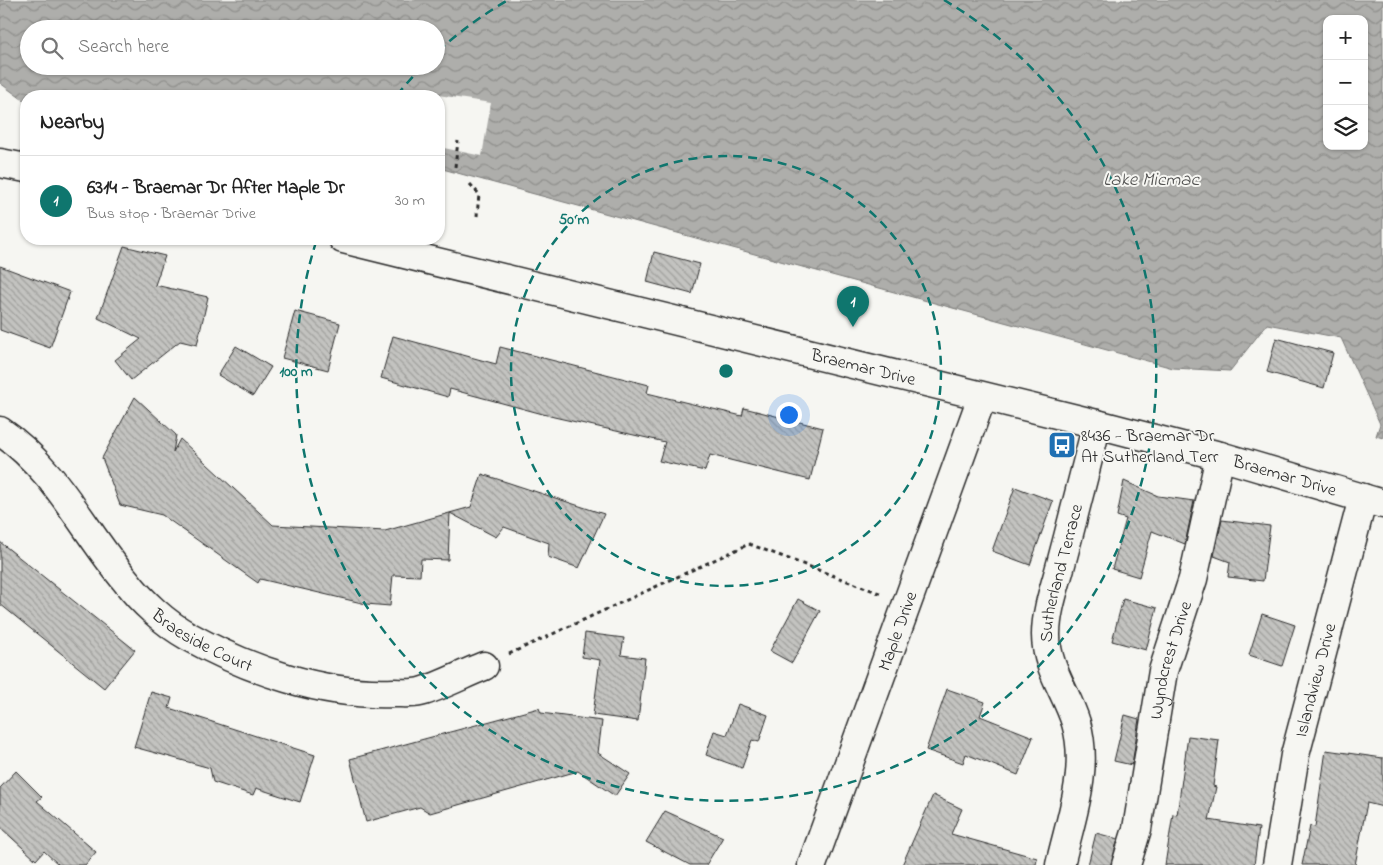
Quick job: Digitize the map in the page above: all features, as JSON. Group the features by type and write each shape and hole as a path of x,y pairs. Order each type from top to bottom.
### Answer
{"street":[{"path":"0,162 20,167"},
{"name":"Braemar Drive","path":"366,245 1097,424 1220,456 1373,501"},
{"name":"Maple Drive","path":"812,865 909,604 982,397"},
{"name":"Sutherland Terrace","path":"1060,865 1081,777 1080,747 1077,724 1066,696 1054,676 1048,653 1047,618 1097,424"},
{"name":"Braeside Court","path":"0,431 36,460 64,494 126,582 158,615 187,636 242,662 288,679 336,689 375,694 420,692 484,666"},
{"name":"Wyndcrest Drive","path":"1126,865 1137,829 1163,671 1193,578 1220,456"},
{"name":"Islandview Drive","path":"1277,865 1294,755 1373,501"}],"path":[{"path":"455,167 458,141"},
{"path":"470,184 479,194 477,216"},
{"path":"484,666 749,544 909,604"}],"water":[{"name":"Lake Micmac","path":"0,0 1383,0 1383,438 1376,436 1380,424 1341,338 1267,324 1230,371 1173,368 445,170 445,90 20,90 20,98 0,83"}],"pier":[{"path":"445,96 491,103 482,156 445,148"}],"building":[{"path":"124,246 165,256 155,285 208,297 197,345 180,341 131,380 115,360 141,339 98,318"},
{"path":"654,252 700,264 692,294 647,282"},
{"path":"0,266 70,292 50,348 0,330"},
{"path":"295,311 340,323 328,370 282,358"},
{"path":"393,336 496,364 500,347 649,385 647,393 742,416 744,408 823,428 810,480 710,455 705,471 659,461 665,442 554,417 450,389 448,397 381,378"},
{"path":"1276,338 1333,353 1324,388 1267,372"},
{"path":"236,346 271,367 253,396 218,375"},
{"path":"135,397 176,435 173,452 180,439 273,525 385,531 471,507 482,474 604,514 579,568 548,557 549,543 504,527 496,537 450,513 448,560 421,559 420,576 393,575 390,606 366,604 260,579 258,583 162,515 120,505 102,458"},
{"path":"1124,481 1158,496 1194,501 1185,544 1152,531 1139,577 1112,569 1126,519 1117,516"},
{"path":"1015,487 1053,501 1030,565 992,551"},
{"path":"1222,520 1270,526 1263,581 1228,577 1230,562 1214,556"},
{"path":"0,542 135,650 104,688 0,604"},
{"path":"798,599 820,611 792,663 770,651"},
{"path":"1123,599 1157,608 1146,650 1112,641"},
{"path":"1262,614 1295,625 1282,666 1249,655"},
{"path":"585,633 624,638 621,655 645,658 638,721 593,715 600,660 582,657"},
{"path":"947,689 985,702 980,716 1033,737 1018,775 966,754 963,763 926,750"},
{"path":"151,692 172,698 169,708 315,755 300,802 256,788 253,795 213,782 210,768 134,747"},
{"path":"738,704 768,715 759,742 752,740 742,768 706,755 714,731 727,735"},
{"path":"539,708 541,713 602,721 598,753 630,774 615,796 578,771 430,813 420,807 366,822 350,759"},
{"path":"1125,715 1139,719 1132,765 1114,761"},
{"path":"1188,736 1219,740 1213,786 1216,787 1209,820 1259,828 1254,865 1165,865 1173,814 1177,815"},
{"path":"1326,750 1383,758 1383,807 1367,803 1355,865 1302,865 1310,826 1315,827"},
{"path":"16,771 42,797 37,801 96,852 85,865 59,865 44,851 36,860 0,827 0,788"},
{"path":"933,795 962,809 951,834 1037,858 1036,865 902,865"},
{"path":"665,811 723,837 706,865 690,865 646,842"},
{"path":"1096,833 1118,839 1111,865 1088,865"}],"place":[{"name":"6314 - Braemar Dr After Maple Dr","path":"853,327"},
{"name":"8436 - Braemar Dr At Sutherland Terr","path":"1062,445"}]}
